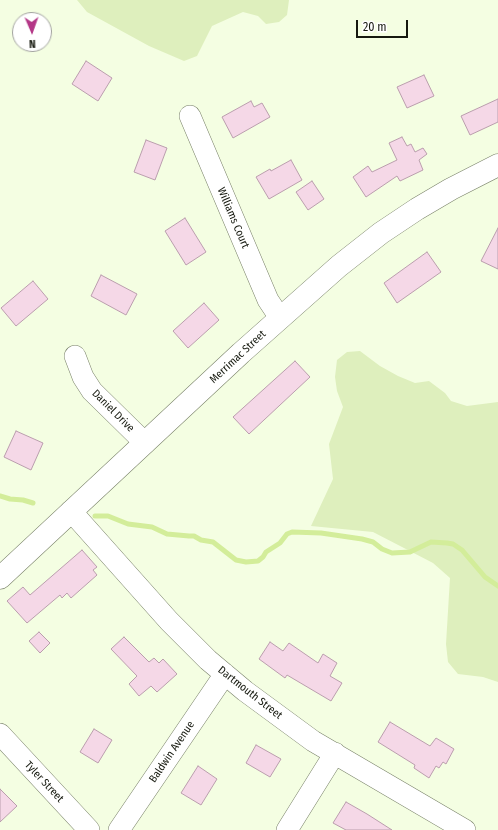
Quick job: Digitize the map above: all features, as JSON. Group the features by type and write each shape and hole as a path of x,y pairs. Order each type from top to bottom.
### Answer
{"main road":[{"name":"Merrimac Street","path":"0,578 280,318 357,251 391,226 444,192 498,165"}],"street":[{"name":"Williams Court","path":"190,116 268,300 280,318"},
{"name":"Daniel Drive","path":"75,356 83,377 92,391 145,443"},
{"name":"Dartmouth Street","path":"71,511 169,621 245,691 313,740 460,829"},
{"name":"Baldwin Avenue","path":"119,830 225,674"},
{"name":"Tyler Street","path":"0,734 88,830"},
{"path":"288,830 336,753"}],"green space":[{"path":"77,0 289,0 287,15 279,22 266,24 258,16 243,12 212,26 197,56 184,61 149,46 87,12"},
{"path":"360,351 380,366 398,376 415,383 429,381 445,393 451,401 467,406 498,402 498,682 483,677 458,674 448,662 446,644 450,578 433,563 373,532 311,526 333,479 329,444 343,407 337,391 335,377 337,360 347,352"}],"building":[{"path":"86,61 112,78 98,101 72,84"},
{"path":"424,75 434,96 407,108 397,87"},
{"path":"498,99 498,122 470,135 461,116"},
{"path":"251,101 254,107 262,103 270,117 233,138 222,117"},
{"path":"402,137 407,146 411,144 415,152 423,148 427,154 419,160 423,170 400,181 397,176 366,197 353,177 368,166 372,172 397,160 389,143"},
{"path":"146,140 167,148 155,180 134,172"},
{"path":"291,160 302,180 269,199 256,177"},
{"path":"312,181 324,199 308,210 296,192"},
{"path":"185,218 206,252 186,265 165,231"},
{"path":"498,228 498,269 481,261"},
{"path":"427,252 441,272 397,303 384,283"},
{"path":"101,275 137,294 126,315 91,296"},
{"path":"33,281 48,299 16,326 1,308"},
{"path":"204,303 219,320 188,348 173,331"},
{"path":"295,361 310,377 249,434 233,417"},
{"path":"16,431 43,443 31,470 4,457"},
{"path":"82,550 97,567 93,570 97,575 71,598 67,593 62,598 60,595 27,623 7,601 23,587 30,595"},
{"path":"39,632 50,643 40,653 29,641"},
{"path":"124,637 149,662 154,658 159,663 163,659 177,674 157,692 151,686 139,696 129,684 137,676 111,649"},
{"path":"270,642 283,651 289,643 318,663 323,654 337,663 330,676 342,683 331,701 287,675 285,678 259,659"},
{"path":"390,722 430,746 436,738 454,749 446,764 443,762 439,768 436,766 429,778 414,768 415,765 378,742"},
{"path":"94,729 112,740 98,763 80,752"},
{"path":"256,745 281,759 270,777 246,763"},
{"path":"198,766 217,779 201,805 181,793"},
{"path":"0,789 17,806 0,822"},
{"path":"346,802 392,830 346,830 333,823"}],"waterway":[{"path":"0,496 33,503"},
{"path":"95,516 108,516 128,524 152,527 167,534 194,536 201,540 213,542 236,560 246,562 258,561 266,552 280,543 287,534 292,532 321,533 362,539 373,542 382,549 392,553 410,552 431,542 453,544 462,550 485,577 498,586"}]}
